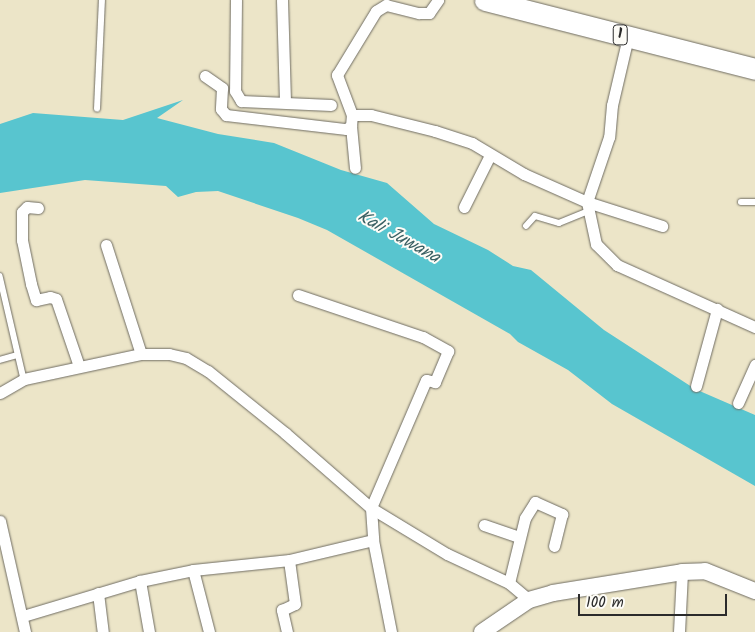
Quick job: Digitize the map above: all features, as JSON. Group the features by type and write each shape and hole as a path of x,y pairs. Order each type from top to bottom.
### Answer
{"highway":[{"name":"1","path":"484,0 755,69"}],"main road":[{"path":"482,632 529,600 553,593 682,572 705,571 755,591"}],"street":[{"path":"236,0 237,96 252,102 331,105"},
{"path":"282,0 285,102"},
{"path":"355,168 351,120 337,75 376,11 386,5 419,13 430,12 438,0"},
{"path":"628,37 612,105 609,137 588,207 596,244 617,265 755,327"},
{"path":"205,76 222,88 222,109 226,115 338,128 351,120 376,116 472,143 538,182 588,207 662,226"},
{"path":"464,207 490,155"},
{"path":"38,208 27,207 22,212 22,240 34,298 56,299 79,366"},
{"path":"106,245 141,354"},
{"path":"298,295 423,337 448,351 434,382 426,380 371,508 373,540 391,632"},
{"path":"696,386 717,309"},
{"path":"0,393 24,379 141,354 169,354 186,358 208,371 285,433 371,508 446,554 509,583 529,600"},
{"path":"738,403 755,365"},
{"path":"509,583 519,537 529,506 535,502 540,502 562,514 554,546"},
{"path":"0,521 24,616 26,632"},
{"path":"484,525 519,537"},
{"path":"24,616 140,581 192,570 288,560 373,540"},
{"path":"288,560 295,604 282,610 288,632"},
{"path":"192,570 209,632"},
{"path":"679,632 682,572"},
{"path":"140,581 149,632"},
{"path":"98,593 103,632"}],"lane":[{"path":"97,109 102,0"},
{"path":"741,202 755,202"},
{"path":"526,226 535,216 559,223 588,207"},
{"path":"0,276 12,317 17,355 24,379"},
{"path":"0,360 17,355"}],"water":[{"name":"Kali Juwana","path":"183,100 157,118 218,134 274,143 341,170 387,183 434,224 488,250 513,266 531,270 604,330 695,389 755,415 755,486 612,404 568,370 518,342 510,334 327,230 298,218 218,191 196,192 178,197 166,186 85,180 0,193 0,124 33,113 123,120"}]}
